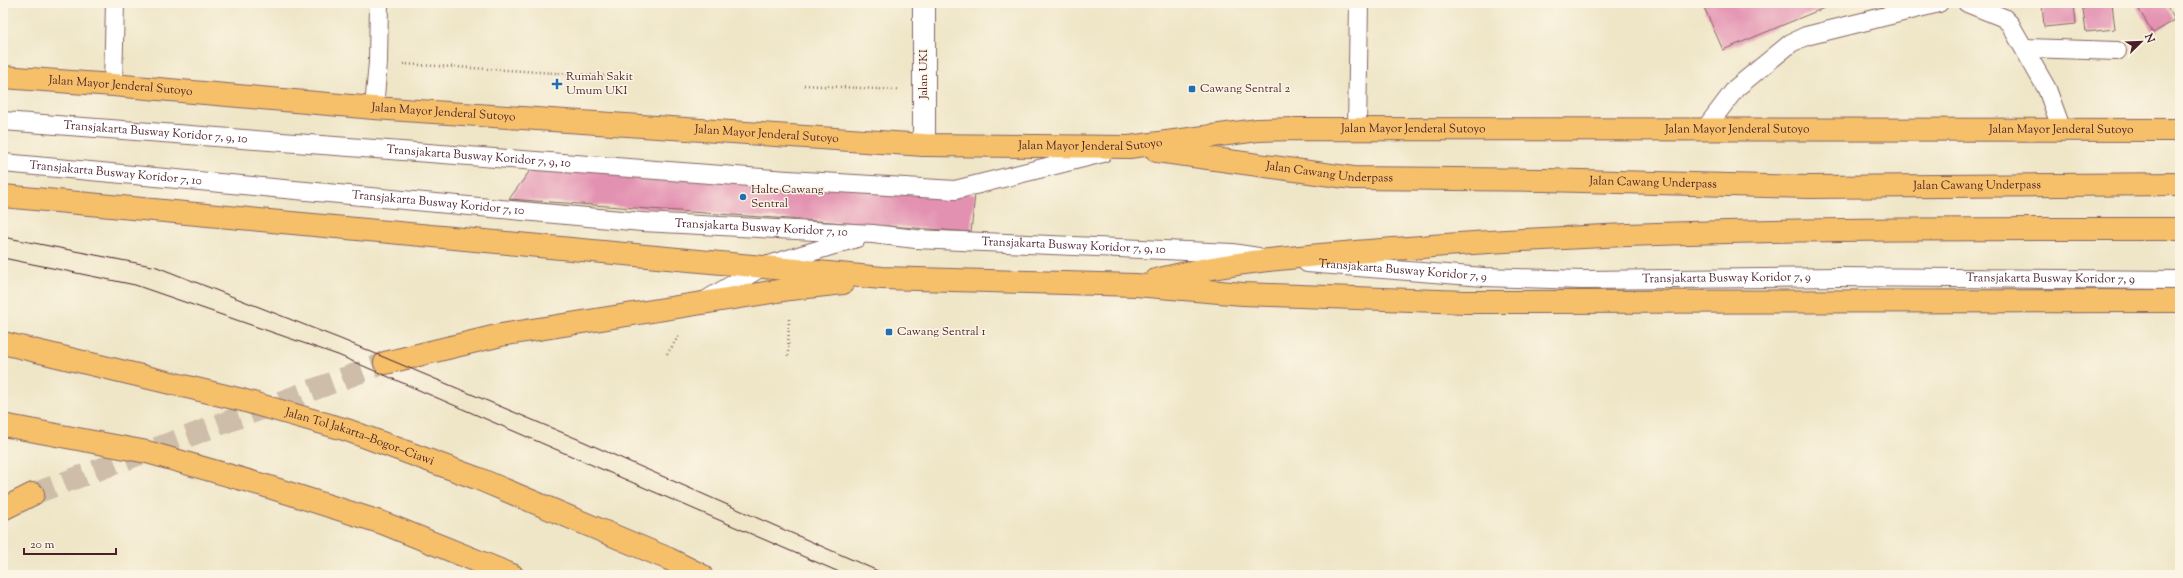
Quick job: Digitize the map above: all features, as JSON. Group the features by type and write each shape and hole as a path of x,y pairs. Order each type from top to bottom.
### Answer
{"highway":[{"name":"Jalan Mayor Jenderal Sutoyo","path":"3,77 374,108 924,145 1129,147 1258,130 1357,128 2180,130"},
{"name":"Jalan Cawang Underpass","path":"1129,147 1353,178 1544,180 1808,187 2180,184"},
{"path":"3,196 882,278 1136,285 1242,294 1466,302 2179,296"},
{"path":"1136,285 1170,277 1273,259 1510,240 1914,228 2180,229"},
{"path":"385,363 501,336 790,289 882,278"},
{"name":"Jalan Tol Jakarta–Bogor–Ciawi","path":"3,343 242,400 348,430 486,482 669,559 701,575"},
{"path":"3,425 147,452 266,486 383,523 512,575"},
{"path":"3,508 33,494"}],"street":[{"name":"Jalan UKI","path":"924,3 924,145"}],"lane":[{"path":"113,85 115,3"},
{"path":"374,108 378,62 379,3"},
{"path":"1357,128 1358,3"},
{"path":"1705,129 1736,88 1791,43 1806,36 1939,3"},
{"path":"1967,3 2004,18 2024,48 2047,90 2062,130"},
{"path":"2024,48 2117,51"},
{"name":"Transjakarta Busway Koridor 7, 9, 10","path":"3,121 788,180 955,190 1129,147"},
{"name":"Transjakarta Busway Koridor 7, 10","path":"3,163 642,222 873,234"},
{"path":"699,304 762,267 873,234"},
{"name":"Transjakarta Busway Koridor 7, 9, 10","path":"873,234 1037,245 1232,254 1273,259"},
{"name":"Transjakarta Busway Koridor 7, 9","path":"1273,259 1484,277 1583,280 1856,277 2179,296"}],"path":[{"path":"378,62 608,76"},
{"path":"804,85 924,91"},
{"path":"788,356 790,289"}],"building":[{"path":"1702,3 1836,3 1723,50"},
{"path":"2042,3 2074,3 2076,24 2044,27"},
{"path":"2082,3 2112,3 2115,29 2086,32"},
{"path":"2135,3 2165,3 2175,20 2153,33"},
{"name":"Halte Cawang Sentral","path":"535,164 975,194 971,232 509,199"}],"tunnel":[{"path":"33,494 385,363"}],"tram line":[{"path":"3,237 157,267 343,340 580,440 887,575"},
{"path":"3,258 135,285 338,355 846,575"}],"place":[{"name":"Rumah Sakit Umum UKI","path":"557,84"},
{"name":"Cawang Sentral 2","path":"1192,89"},
{"name":"Halte Cawang Sentral","path":"743,197"},
{"name":"Cawang Sentral 1","path":"889,332"}]}
